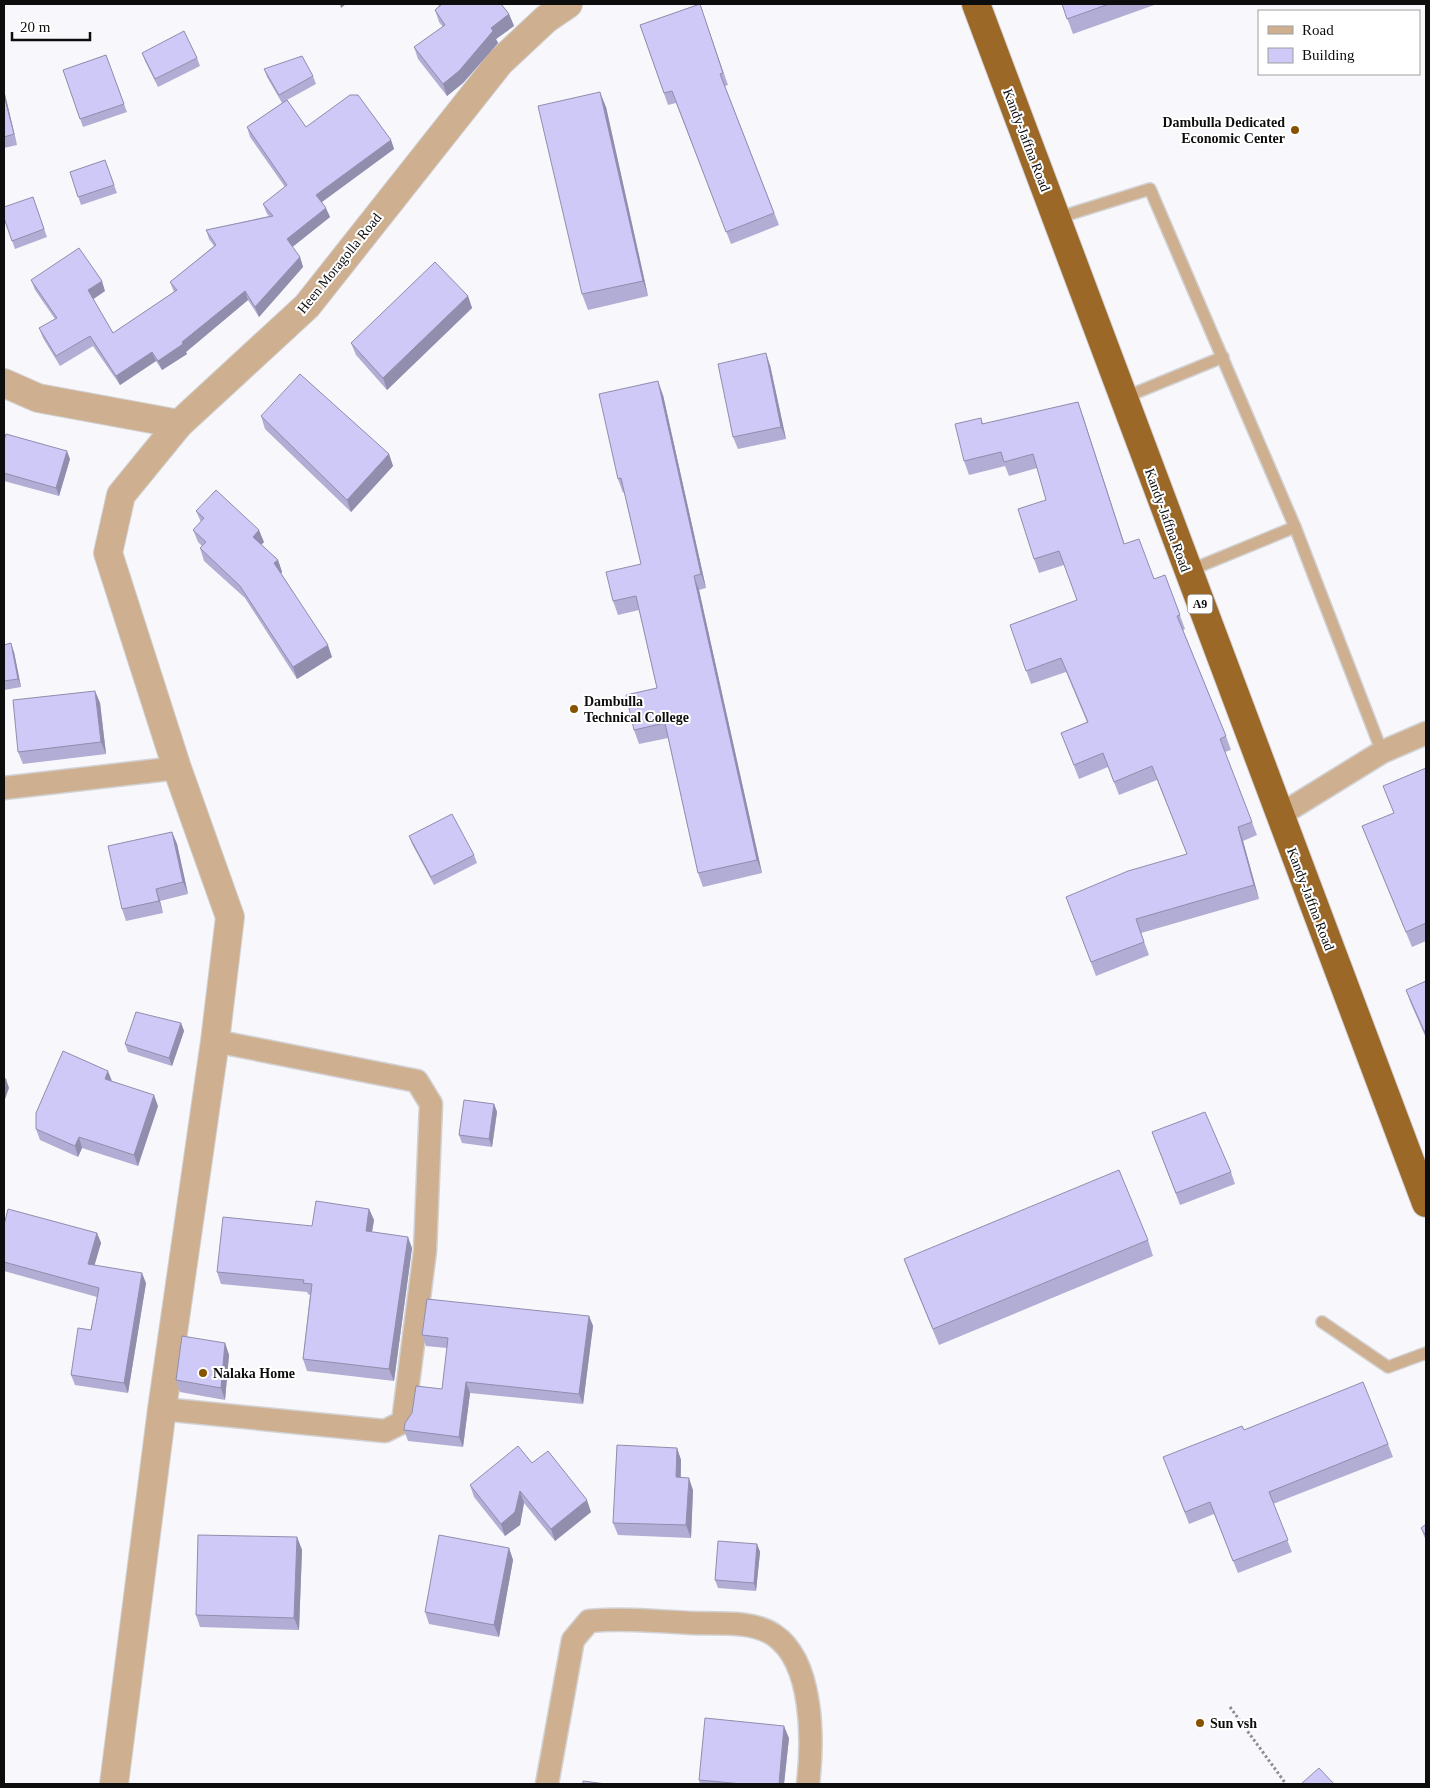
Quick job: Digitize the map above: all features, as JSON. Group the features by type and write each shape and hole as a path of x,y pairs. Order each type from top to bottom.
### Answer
{"highway":[{"name":"Kandy-Jaffna Road","path":"976,4 1187,571 1426,1203"}],"street":[{"name":"Heen Moragolla Road","path":"114,1784 162,1409 215,1041 230,917 177,768 108,553 121,495 179,424 307,306 500,62 546,19 568,4"},
{"path":"4,383 38,398 179,424"},
{"path":"1280,815 1382,752 1426,732"},
{"path":"4,788 177,768"},
{"path":"162,1409 385,1431 403,1422 425,1251 431,1104 417,1081 215,1041"},
{"path":"547,1784 573,1640 589,1621 618,1619 748,1626 773,1634 792,1652 803,1681 809,1712 810,1761 808,1784"}],"lane":[{"path":"1057,218 1150,188 1295,527 1382,752"},
{"path":"1123,398 1222,357"},
{"path":"1187,571 1295,527"},
{"path":"1322,1322 1388,1367 1426,1353"}],"path":[{"path":"1230,1707 1286,1784"}],"building":[{"path":"442,4 501,4 509,14 491,28 493,31 459,71 443,84 414,47 445,25 435,10"},
{"path":"700,4 723,73 720,74 774,213 726,232 672,91 664,93 640,25"},
{"path":"1062,4 1109,4 1067,19"},
{"path":"184,31 197,58 155,79 142,53"},
{"path":"106,55 124,104 80,119 63,70"},
{"path":"302,56 313,76 279,95 264,69"},
{"path":"600,92 643,281 582,294 538,106"},
{"path":"4,95 14,134 4,137"},
{"path":"350,95 358,95 391,140 316,195 326,208 287,239 300,257 255,307 245,291 182,342 183,344 158,361 152,352 116,376 90,336 56,356 39,328 57,318 31,280 79,248 102,281 88,290 113,333 177,290 170,282 216,245 206,230 273,216 263,204 287,185 247,127 287,100 306,127"},
{"path":"105,160 114,185 78,197 70,172"},
{"path":"33,197 44,229 12,241 4,218 4,207"},
{"path":"435,262 468,296 383,378 351,343"},
{"path":"766,353 781,427 733,437 718,364"},
{"path":"300,374 389,454 347,500 261,416"},
{"path":"658,381 701,574 694,576 757,860 698,873 665,723 634,730 626,695 657,688 636,596 613,601 606,572 641,564 621,478 618,479 599,394"},
{"path":"1078,402 1124,544 1139,539 1154,579 1165,575 1180,615 1177,616 1226,736 1220,739 1252,822 1238,827 1254,885 1136,919 1144,942 1091,962 1066,897 1128,871 1187,854 1152,766 1114,782 1103,753 1074,765 1061,733 1088,722 1061,658 1026,671 1010,625 1077,600 1059,551 1034,559 1018,509 1046,500 1033,454 1004,462 1001,452 964,461 955,424 981,418 982,424"},
{"path":"6,434 67,451 56,488 4,473 4,440"},
{"path":"216,490 259,530 253,537 278,560 274,563 328,645 293,667 240,586 200,548 206,542 193,530 204,518 196,511"},
{"path":"11,643 18,679 4,681 4,645"},
{"path":"95,691 101,742 18,752 13,700"},
{"path":"1426,768 1426,923 1406,932 1362,826 1394,813 1383,786"},
{"path":"452,814 474,855 431,877 409,836"},
{"path":"172,832 183,882 156,889 159,901 122,909 108,846"},
{"path":"1426,981 1426,1035 1406,990"},
{"path":"136,1012 181,1023 169,1058 125,1044"},
{"path":"63,1051 108,1071 105,1079 154,1095 134,1155 79,1137 75,1146 36,1129 36,1113"},
{"path":"464,1100 494,1104 489,1139 459,1135"},
{"path":"1205,1112 1231,1172 1176,1193 1152,1132"},
{"path":"1119,1170 1148,1240 933,1329 904,1259"},
{"path":"316,1201 369,1209 366,1231 408,1237 389,1369 303,1359 312,1284 303,1283 304,1280 217,1272 223,1217 312,1226"},
{"path":"8,1209 97,1233 88,1264 142,1273 124,1383 71,1375 78,1328 91,1330 99,1288 4,1262 4,1225"},
{"path":"427,1299 589,1316 579,1394 466,1382 459,1437 404,1430 405,1423 412,1413 416,1386 442,1389 448,1338 422,1335"},
{"name":"Nalaka Home","path":"182,1336 225,1343 221,1388 176,1380"},
{"path":"1363,1382 1388,1444 1269,1492 1288,1540 1233,1561 1210,1502 1185,1512 1163,1457 1242,1426 1244,1430"},
{"path":"617,1445 677,1448 676,1477 689,1478 686,1525 613,1523"},
{"path":"518,1446 532,1463 548,1451 587,1500 551,1529 520,1491 515,1512 501,1524 470,1485"},
{"path":"1426,1524 1426,1536 1421,1528"},
{"path":"198,1535 297,1537 294,1618 196,1615"},
{"path":"439,1535 509,1548 494,1625 425,1612"},
{"path":"718,1541 757,1544 754,1583 715,1580"},
{"path":"705,1718 784,1726 779,1784 743,1784 699,1780"},
{"path":"1319,1768 1334,1784 1301,1784"},
{"path":"583,1781 606,1784 583,1784"}],"place":[{"name":"Dambulla Dedicated Economic Center","path":"1295,130"},
{"name":"Dambulla Technical College","path":"574,709"},
{"name":"Nalaka Home","path":"203,1373"},
{"name":"Sun vsh","path":"1200,1723"}]}
